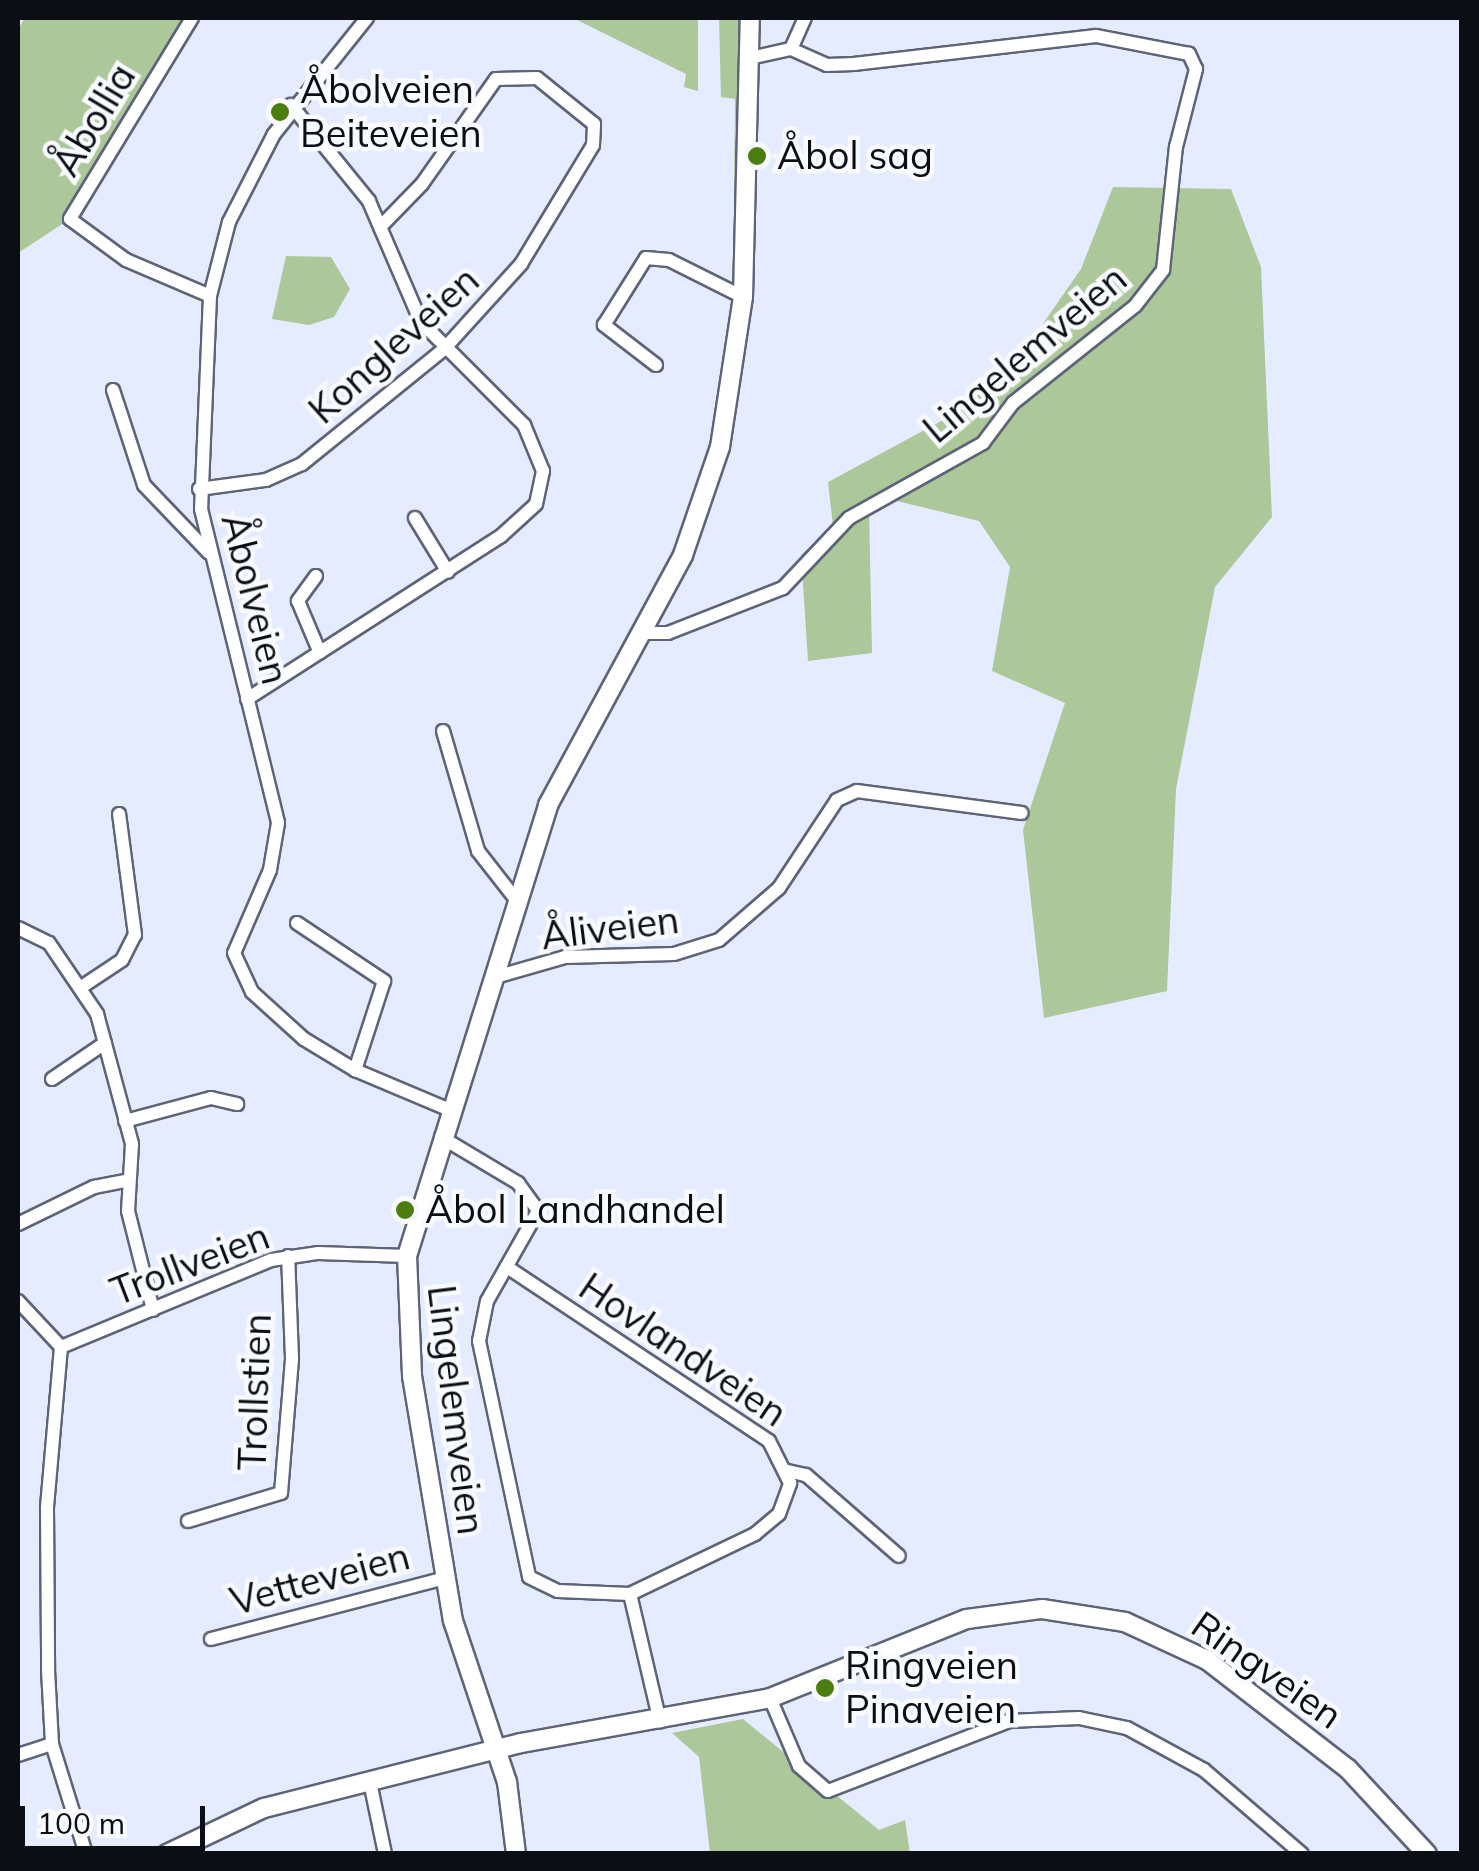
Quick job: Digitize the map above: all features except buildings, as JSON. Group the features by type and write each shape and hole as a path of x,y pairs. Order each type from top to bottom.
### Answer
{"main road":[{"name":"Lingelemveien","path":"515,1849 445,1578 412,1374 408,1256 450,1110 558,781 640,633 702,507 743,297 750,18"},
{"name":"Ringveien","path":"167,1854 264,1808 493,1754 770,1698 967,1619 1020,1610 1092,1614 1186,1648 1260,1697 1348,1770 1428,1854"}],"street":[{"name":"Åbollia","path":"192,18 70,220 126,260 210,296"},
{"name":"Åbolveien","path":"367,18 291,105 230,222 210,296 199,489 209,553 248,699 277,846 235,939 236,964 266,1008 355,1070 450,1110"},
{"path":"750,58 791,49 805,18"},
{"name":"Lingelemveien","path":"640,633 668,632 783,588 850,518 984,443 1013,403 1135,306 1163,270 1176,147 1196,69 1189,54 1096,36 854,64 827,64 791,49"},
{"name":"Kongleveien","path":"199,489 266,480 302,464 444,350 521,264 594,145 594,124 537,78 496,79 422,184 380,227"},
{"path":"248,699 448,572 521,520 536,504 544,471 524,425 444,350 411,306 380,227 341,160 291,105"},
{"path":"656,365 604,325 646,258 670,260 743,297"},
{"path":"113,390 144,485 209,553"},
{"path":"415,518 448,572"},
{"path":"316,576 298,601 320,653"},
{"path":"443,731 478,851 517,902"},
{"name":"Åliveien","path":"492,978 565,956 674,954 719,940 779,888 837,800 857,791 1022,813"},
{"path":"83,986 122,960 136,935 118,814"},
{"path":"298,923 384,981 355,1070"},
{"path":"18,928 48,943 83,986 105,1043 126,1120 134,1165 128,1210 153,1310"},
{"path":"52,1079 105,1043"},
{"path":"126,1120 211,1098 236,1104"},
{"name":"Hovlandveien","path":"442,1137 536,1201 534,1222 507,1266 487,1302 479,1341 521,1564 529,1577 558,1590 630,1594 769,1524 786,1502 788,1472 769,1441 507,1266"},
{"path":"18,1224 94,1187 129,1180"},
{"name":"Trollveien","path":"61,1347 288,1256 408,1256"},
{"name":"Trollstien","path":"188,1520 281,1493 292,1358 288,1256"},
{"path":"18,1301 61,1347 46,1508 52,1744 86,1854"},
{"path":"788,1472 806,1475 899,1556"},
{"name":"Vetteveien","path":"211,1639 445,1578"},
{"path":"630,1594 660,1722"},
{"path":"770,1698 799,1766 828,1791 1008,1721 1079,1718 1128,1728 1204,1770 1302,1854"},
{"path":"18,1755 52,1744"},
{"path":"370,1782 385,1854"}],"green space":[{"path":"25,18 192,18 70,219 18,253 18,29"},
{"path":"573,18 698,18 698,91 684,87 686,74"},
{"path":"719,18 750,18 747,186 734,184 735,99 721,97"},
{"path":"1113,187 1231,189 1261,267 1272,517 1215,587 1176,789 1167,991 1044,1018 1023,830 1065,703 992,671 1010,567 979,521 897,501 869,508 872,653 808,661 801,555 833,526 828,482 958,412 1015,364 1081,269"},
{"path":"286,256 331,257 350,289 334,317 309,325 272,319"},
{"path":"743,1719 879,1830 905,1820 910,1853 710,1853 699,1757 672,1733"}],"place":[{"name":"Åbolveien Beiteveien","path":"280,112"},
{"name":"Åbol sag","path":"757,156"},
{"name":"Åbol Landhandel","path":"405,1210"},
{"name":"Ringveien Pinaveien","path":"825,1688"}]}
